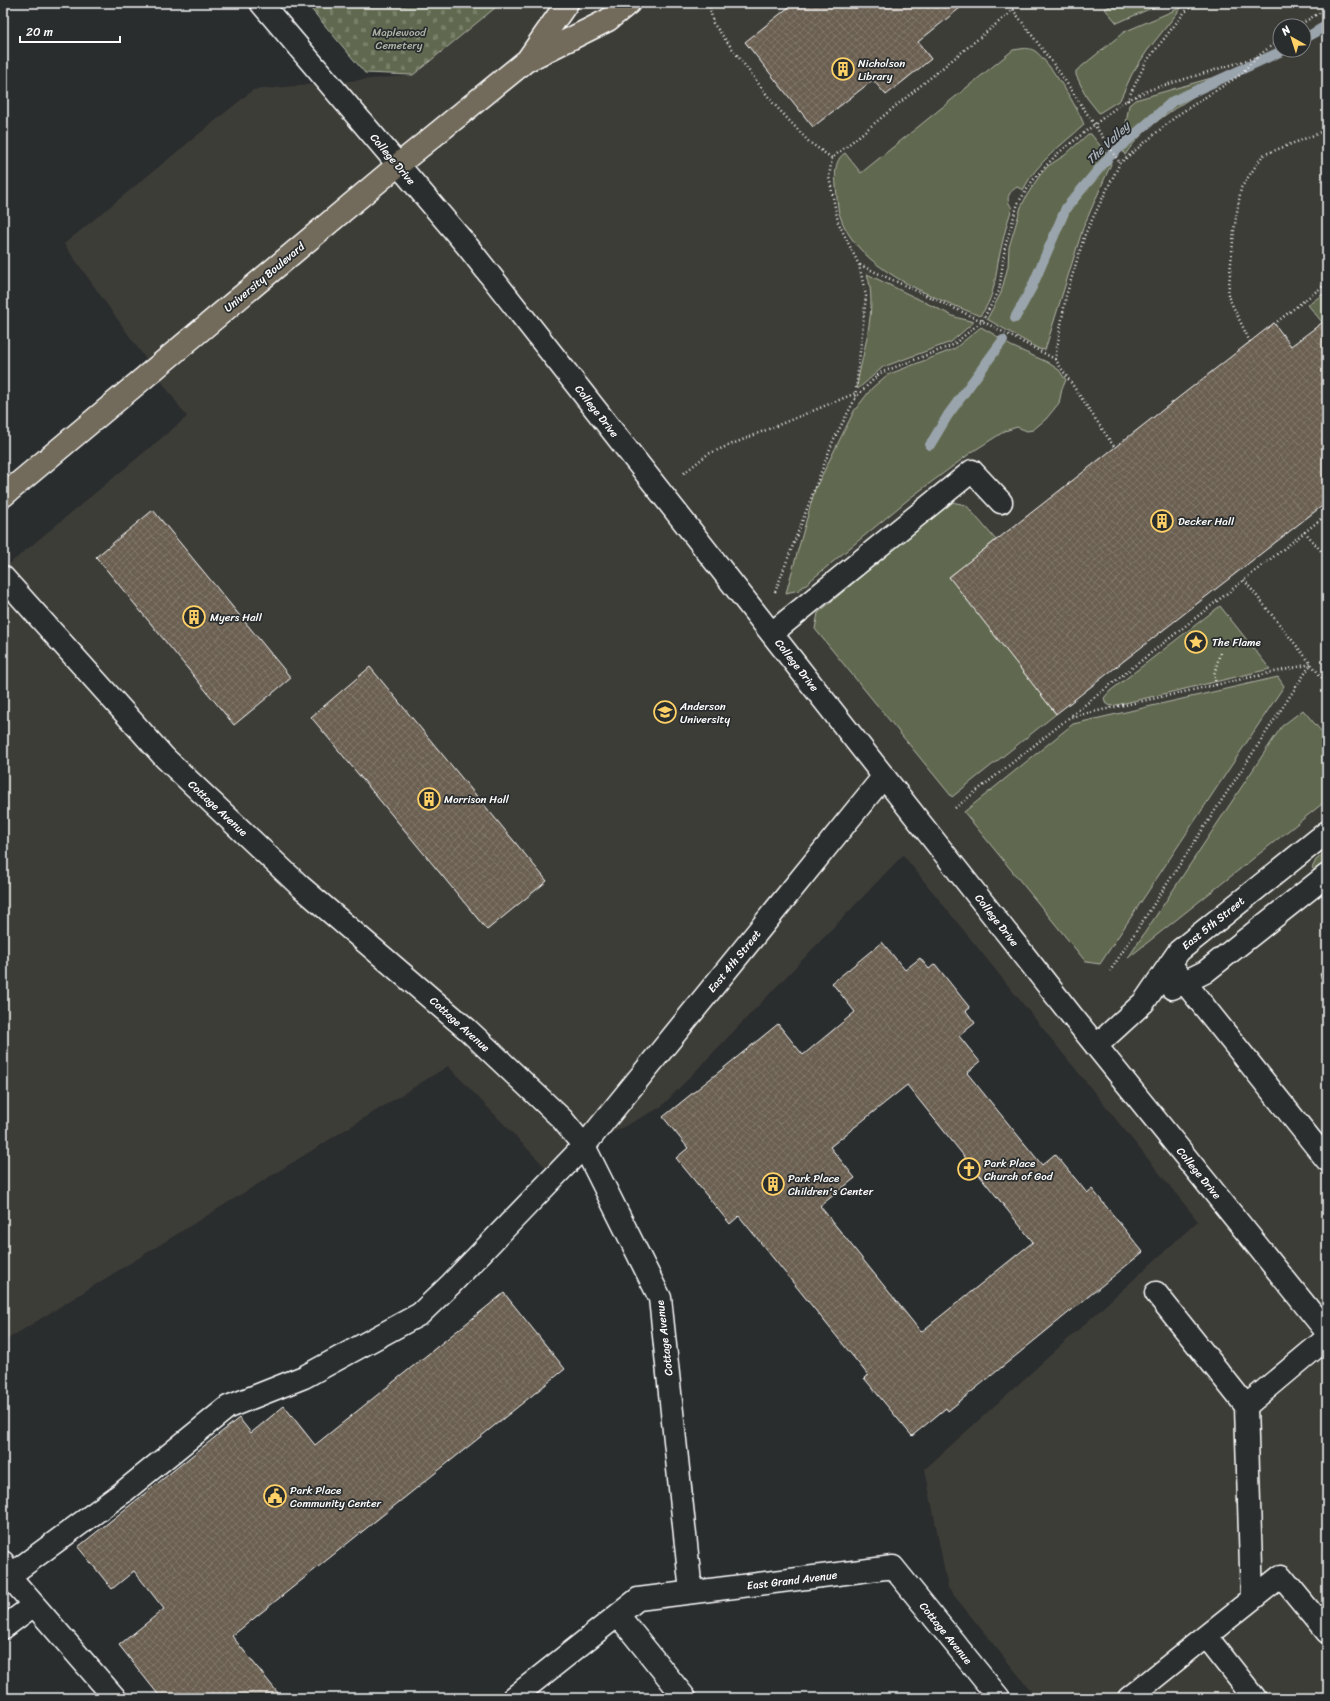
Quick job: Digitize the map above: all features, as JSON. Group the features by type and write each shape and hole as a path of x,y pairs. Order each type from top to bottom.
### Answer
{"main road":[{"name":"University Boulevard","path":"526,61 567,3"},
{"name":"University Boulevard","path":"3,496 398,165 526,61 608,20 629,3"}],"street":[{"name":"College Drive","path":"261,3 468,247 1096,1046 1327,1332"},
{"path":"772,634 972,471 1001,502"},
{"name":"Cottage Avenue","path":"3,577 165,758 300,886 468,1030 562,1119 584,1146 660,1298 692,1592"},
{"name":"East 4th Street","path":"5,1571 122,1493 228,1407 304,1377 420,1314 451,1284 584,1146 884,776"},
{"name":"East 5th Street","path":"1096,1046 1144,1002 1179,951 1327,832"},
{"path":"1144,1002 1205,972 1327,875"},
{"path":"1170,964 1327,1160"},
{"path":"1156,1293 1246,1406 1252,1599"},
{"path":"1246,1406 1327,1338"},
{"name":"Cottage Avenue","path":"893,1567 999,1698"},
{"name":"East Grand Avenue","path":"513,1698 638,1599 893,1567"},
{"path":"5,1571 115,1698"},
{"path":"1129,1698 1281,1576 1327,1632"},
{"path":"3,1628 34,1605"},
{"path":"618,1615 685,1698"},
{"path":"1206,1636 1255,1698"}],"path":[{"path":"708,3 713,23 773,103 809,142 832,158"},
{"path":"1008,3 1095,124 1120,163"},
{"path":"855,399 866,296 859,265 838,222 829,177 832,158 1022,3"},
{"path":"1127,101 1146,62 1184,14 1195,3"},
{"path":"1311,18 1327,8"},
{"path":"1055,359 1066,296 1085,234 1120,163 1180,114 1240,76 1256,58 1272,45"},
{"path":"773,598 833,441 855,399 880,374 953,345 982,321 999,291 1005,247 1018,203 1032,180 1057,154 1127,101 1149,90 1256,58"},
{"path":"1250,342 1228,296 1234,230 1241,188 1263,155 1327,130"},
{"path":"859,265 982,321 1055,359 1115,448"},
{"path":"1274,324 1327,282"},
{"path":"684,473 708,454 856,393"},
{"path":"955,808 1327,514"},
{"path":"1305,532 1327,558"},
{"path":"1244,580 1327,684"},
{"path":"1216,685 1214,675 1220,653"},
{"path":"1070,717 1311,664"},
{"path":"1110,971 1311,664"}],"shaded area":[{"name":"Anderson University","path":"501,3 1327,3 1327,1698 1037,1698 948,1588 925,1469 1198,1221 903,855 661,1107 546,1168 448,1066 3,1342 3,569 187,417 64,244 253,90 413,75"}],"green space":[{"name":"Maplewood Cemetery","path":"306,3 501,3 413,75 365,73"},
{"path":"1115,3 1163,3 1117,23 1105,9"},
{"path":"1182,7 1147,51 1132,74 1120,100 1099,113 1087,98 1076,75 1076,71 1124,32"},
{"path":"1028,48 1041,56 1048,65 1070,97 1084,125 1043,162 1035,171 1023,190 1017,187 1008,196 1012,208 998,262 991,297 980,316 918,289 897,278 878,265 861,250 848,233 839,213 837,203 836,168 839,159 845,153 861,173 1013,50"},
{"path":"1232,72 1160,119 1146,130 1125,155 1122,149 1129,105 1135,100"},
{"path":"1088,134 1091,134 1109,157 1111,164 1083,228 1045,350 1039,349 987,319 1001,293 1008,266 1009,247 1021,207 1027,195 1040,175 1048,166 1065,155"},
{"path":"867,274 955,317 974,322 951,342 883,367 858,389 857,385 870,315 870,287"},
{"path":"1327,291 1327,319 1322,322 1308,305"},
{"path":"981,327 1011,346 1047,362 1059,370 1066,380 1062,389 1059,403 1046,419 1033,430 1027,431 1017,427 1005,431 972,452 910,498 799,590 786,593 815,489 854,411 872,388 887,375 954,349"},
{"path":"952,502 966,505 996,540 950,577 1056,714 952,797 815,629 818,613 927,520"},
{"path":"1220,606 1270,669 1112,706 1106,704 1104,698 1110,691"},
{"path":"1278,677 1284,686 1100,964 1086,962 964,812 1073,724"},
{"path":"1303,710 1327,738 1327,800 1128,958 1282,726"},
{"path":"1327,851 1327,865 1317,872 1312,868 1316,860"}],"building":[{"name":"Nicholson Library","path":"794,3 966,3 918,42 931,59 886,95 873,80 813,127 745,42"},
{"name":"Decker Hall","path":"1327,319 1327,502 1056,714 949,577 1274,323 1291,346"},
{"name":"Myers Hall","path":"153,510 291,678 234,725 96,557"},
{"name":"Morrison Hall","path":"370,667 547,881 487,930 311,717"},
{"name":"Park Place Children's Center","path":"882,942 905,970 920,958 929,969 935,964 970,1008 966,1011 975,1023 959,1036 980,1062 967,1073 1042,1165 1055,1154 1087,1193 1092,1189 1143,1252 948,1411 946,1408 912,1436 864,1378 868,1375 739,1216 730,1224 676,1158 688,1148 663,1117 778,1024 803,1055 855,1012 832,983","holes":["907,1085 1033,1242 921,1332 820,1206 855,1178 830,1147"]},
{"path":"1327,969 1327,995 1320,974"},
{"name":"Park Place Community Center","path":"504,1293 565,1369 232,1636 282,1698 161,1698 119,1645 164,1609 134,1571 112,1589 78,1547 239,1418 251,1433 284,1406 315,1445"}],"waterway":[{"name":"The Valley","path":"1312,34 1327,25"},
{"name":"The Valley","path":"1015,318 1032,287 1066,208 1109,157 1173,101 1272,56"},
{"name":"The Valley","path":"930,445 948,415 1003,340"}],"place":[{"name":"Nicholson Library","path":"843,69"},
{"name":"Decker Hall","path":"1162,521"},
{"name":"Myers Hall","path":"194,617"},
{"name":"The Flame","path":"1196,642"},
{"name":"Anderson University","path":"665,712"},
{"name":"Morrison Hall","path":"429,799"},
{"name":"Park Place Church of God","path":"969,1169"},
{"name":"Park Place Children's Center","path":"773,1184"},
{"name":"Park Place Community Center","path":"275,1496"}]}
